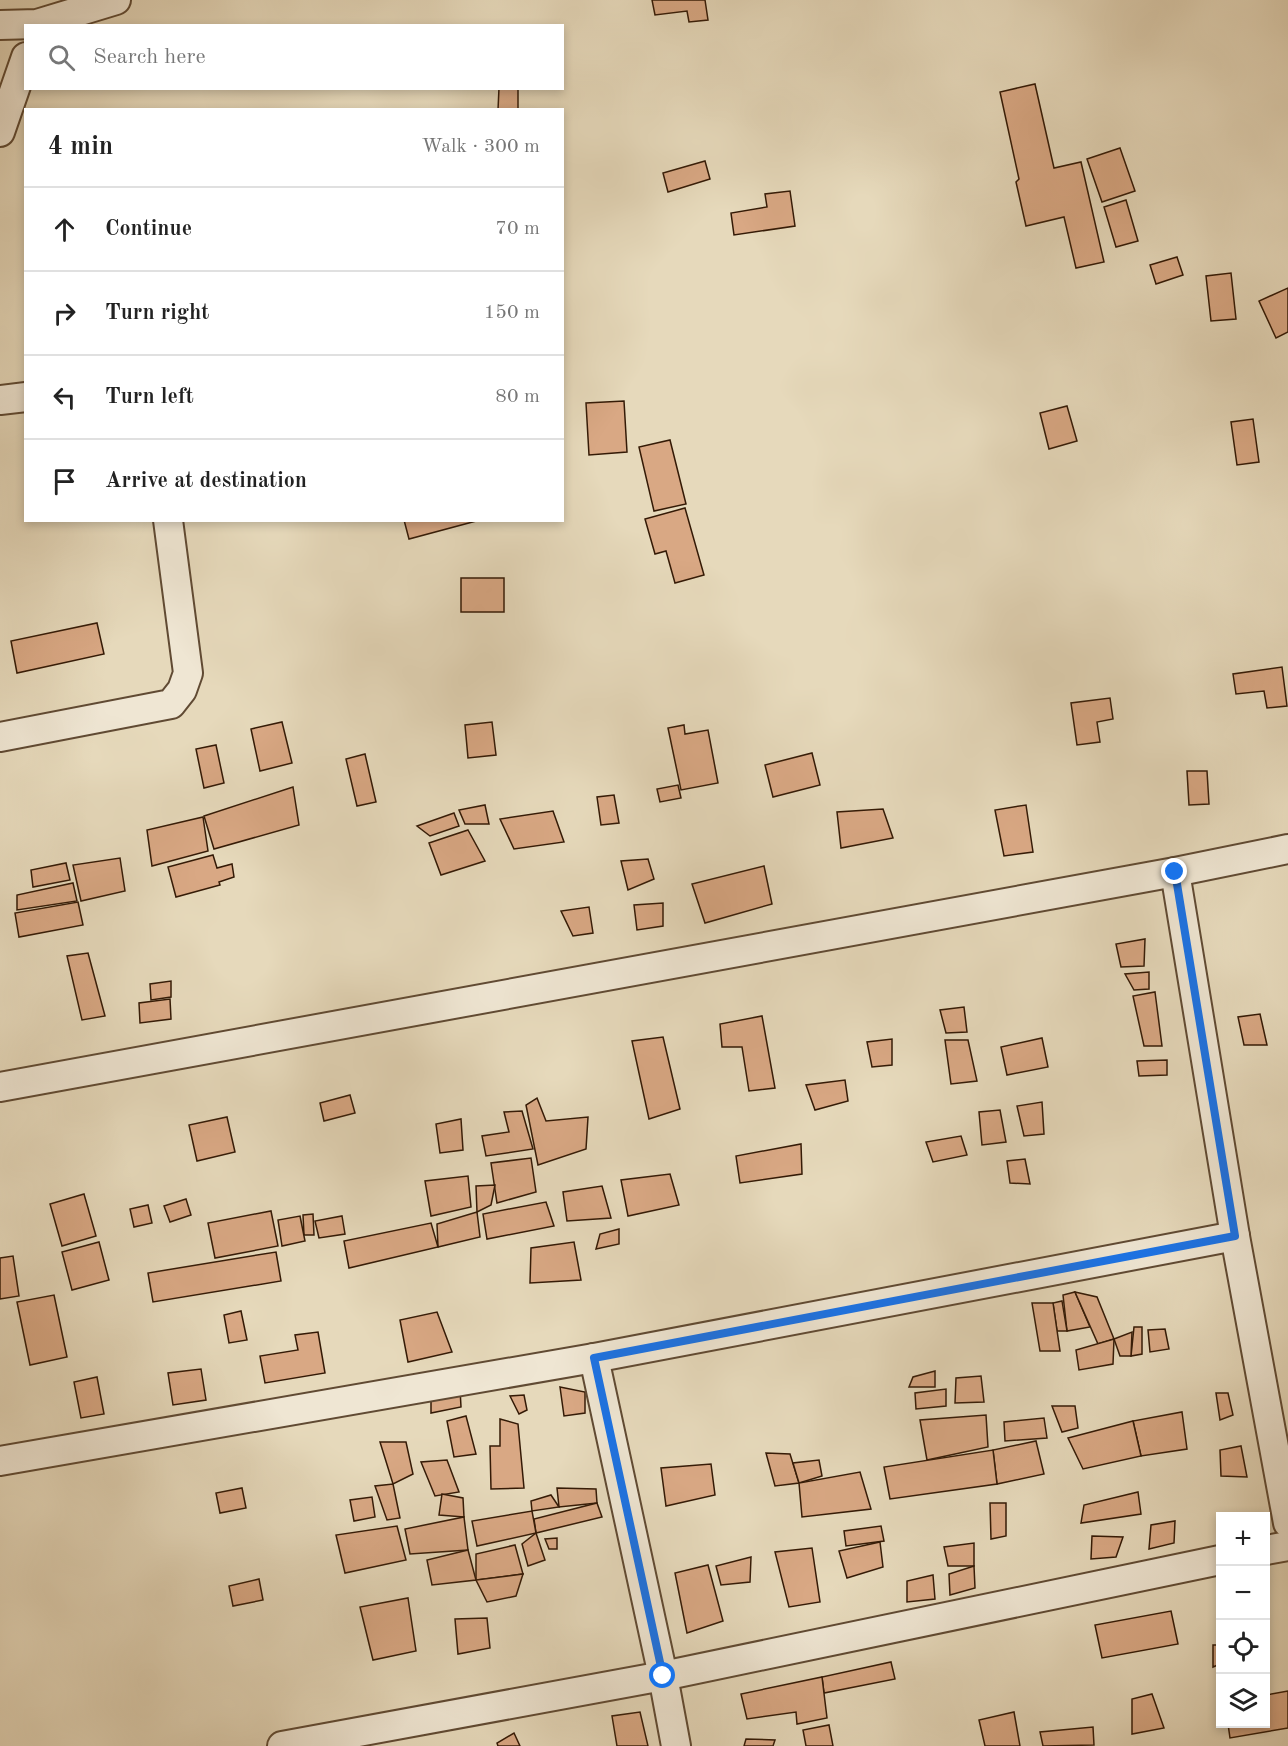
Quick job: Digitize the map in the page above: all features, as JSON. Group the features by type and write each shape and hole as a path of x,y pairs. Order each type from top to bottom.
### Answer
{"street":[{"path":"40,24 116,0"},
{"path":"0,25 24,25"},
{"path":"0,132 24,63"},
{"path":"0,400 24,397"},
{"path":"0,737 171,704 182,690 188,673 168,522"},
{"path":"0,1087 1175,872 1288,849"},
{"path":"1175,872 1235,1236 1288,1523"},
{"path":"0,1461 594,1358 1235,1236"},
{"path":"594,1358 676,1746"},
{"path":"1270,1549 1288,1546"},
{"path":"282,1746 663,1676 1216,1561"}],"building":[{"path":"652,0 705,0 708,20 689,22 687,11 655,15"},
{"path":"1035,84 1054,168 1081,162 1104,262 1076,268 1064,217 1026,226 1016,182 1019,179 1000,92"},
{"path":"499,90 518,90 518,108 498,108"},
{"path":"1120,148 1135,191 1102,202 1087,159"},
{"path":"705,161 710,179 668,192 663,173"},
{"path":"790,191 795,226 734,235 731,213 767,207 765,194"},
{"path":"1126,200 1138,241 1116,247 1104,207"},
{"path":"1177,257 1183,275 1156,284 1150,265"},
{"path":"1231,273 1236,319 1211,321 1206,276"},
{"path":"1288,288 1288,332 1276,338 1259,301"},
{"path":"624,401 627,452 589,455 586,403"},
{"path":"1067,406 1077,441 1049,449 1040,413"},
{"path":"1253,419 1259,462 1237,465 1231,422"},
{"path":"670,440 686,504 654,511 639,447"},
{"path":"685,508 704,575 675,583 666,551 655,554 645,519"},
{"path":"405,522 473,522 409,539"},
{"path":"461,578 504,578 504,612 461,612"},
{"path":"97,623 104,654 17,673 11,641"},
{"path":"1282,667 1287,706 1267,708 1264,691 1236,694 1233,674"},
{"path":"1110,698 1113,719 1097,722 1100,742 1077,745 1071,703"},
{"path":"282,722 292,763 260,771 251,729"},
{"path":"492,722 496,755 468,758 465,725"},
{"path":"684,725 685,734 708,730 718,783 681,790 668,728"},
{"path":"216,745 224,783 204,788 196,749"},
{"path":"812,753 820,785 773,797 765,765"},
{"path":"365,754 376,802 357,806 346,759"},
{"path":"1187,771 1207,771 1209,804 1189,805"},
{"path":"678,785 681,798 660,802 657,789"},
{"path":"293,787 299,825 214,849 204,816"},
{"path":"614,795 619,823 601,825 597,797"},
{"path":"485,805 489,824 465,824 459,810"},
{"path":"1026,805 1033,852 1004,856 995,810"},
{"path":"883,809 893,838 841,848 837,812"},
{"path":"553,811 564,842 514,849 500,819"},
{"path":"454,813 459,826 430,836 417,826"},
{"path":"203,817 208,851 152,866 147,830"},
{"path":"468,830 485,861 441,875 429,843"},
{"path":"213,855 217,868 232,864 234,877 219,882 220,885 176,897 168,867"},
{"path":"120,858 125,891 81,901 73,865"},
{"path":"648,859 654,879 628,890 621,861"},
{"path":"66,863 70,880 33,887 31,870"},
{"path":"764,866 772,904 705,923 692,884"},
{"path":"73,883 77,901 17,910 17,895"},
{"path":"78,902 83,925 19,937 15,913"},
{"path":"663,903 663,926 637,930 634,905"},
{"path":"589,907 593,933 573,936 561,911"},
{"path":"1145,939 1144,966 1121,967 1116,944"},
{"path":"88,953 105,1016 82,1020 67,956"},
{"path":"1149,972 1149,989 1134,990 1125,974"},
{"path":"171,981 171,997 151,1000 150,984"},
{"path":"1155,992 1162,1046 1144,1046 1133,996"},
{"path":"170,999 171,1019 140,1023 139,1003"},
{"path":"964,1007 967,1032 946,1033 940,1010"},
{"path":"1260,1014 1267,1045 1244,1045 1238,1017"},
{"path":"762,1016 775,1088 749,1091 742,1047 722,1047 720,1024"},
{"path":"663,1037 680,1109 649,1119 632,1041"},
{"path":"1042,1038 1048,1067 1007,1075 1001,1047"},
{"path":"892,1039 892,1065 872,1067 867,1042"},
{"path":"945,1040 968,1040 977,1081 951,1084"},
{"path":"1167,1060 1167,1075 1139,1076 1137,1061"},
{"path":"845,1080 848,1101 815,1110 806,1085"},
{"path":"350,1095 355,1113 324,1121 320,1103"},
{"path":"537,1098 546,1121 588,1117 586,1149 538,1165 526,1105"},
{"path":"1042,1102 1044,1134 1024,1136 1017,1106"},
{"path":"1000,1110 1006,1142 982,1145 979,1112"},
{"path":"522,1111 533,1149 486,1156 482,1136 509,1132 504,1112"},
{"path":"227,1117 235,1152 197,1161 189,1125"},
{"path":"461,1119 463,1150 440,1153 436,1124"},
{"path":"961,1136 967,1155 933,1162 926,1142"},
{"path":"801,1144 802,1174 740,1183 736,1156"},
{"path":"531,1158 536,1192 497,1203 491,1163"},
{"path":"1025,1159 1030,1184 1010,1183 1007,1161"},
{"path":"670,1174 679,1205 628,1216 621,1180"},
{"path":"468,1176 471,1207 431,1216 425,1181"},
{"path":"495,1185 491,1205 477,1212 476,1186"},
{"path":"602,1186 611,1218 567,1221 563,1192"},
{"path":"84,1194 96,1236 62,1246 50,1204"},
{"path":"186,1199 191,1215 170,1222 164,1206"},
{"path":"546,1202 554,1226 487,1239 483,1214"},
{"path":"148,1205 152,1223 134,1227 130,1209"},
{"path":"271,1211 278,1246 215,1258 208,1223"},
{"path":"477,1212 480,1237 438,1247 437,1224"},
{"path":"313,1214 314,1235 304,1235 303,1215"},
{"path":"300,1216 305,1241 282,1246 278,1220"},
{"path":"342,1216 345,1234 319,1238 315,1221"},
{"path":"431,1223 438,1247 349,1268 344,1241"},
{"path":"619,1229 619,1244 596,1249 600,1234"},
{"path":"99,1242 109,1280 72,1290 62,1252"},
{"path":"574,1242 581,1280 530,1283 531,1248"},
{"path":"276,1252 281,1281 153,1302 148,1273"},
{"path":"13,1256 19,1296 0,1299 0,1258"},
{"path":"1075,1292 1090,1327 1067,1331 1063,1295"},
{"path":"1075,1292 1097,1297 1114,1339 1098,1344"},
{"path":"54,1295 67,1357 30,1365 17,1302"},
{"path":"1062,1301 1067,1331 1057,1331 1053,1303"},
{"path":"1032,1303 1053,1303 1060,1351 1040,1351"},
{"path":"241,1311 247,1340 229,1343 224,1315"},
{"path":"437,1312 452,1352 408,1362 400,1320"},
{"path":"1134,1327 1142,1327 1142,1354 1131,1356"},
{"path":"1165,1329 1169,1349 1150,1352 1148,1330"},
{"path":"318,1332 325,1373 265,1383 260,1356 298,1350 295,1335"},
{"path":"1132,1332 1131,1356 1120,1356 1114,1339"},
{"path":"1114,1339 1113,1364 1079,1370 1076,1350"},
{"path":"201,1369 206,1400 173,1405 168,1373"},
{"path":"935,1371 935,1387 909,1387 913,1377"},
{"path":"981,1376 984,1402 955,1403 956,1378"},
{"path":"97,1377 104,1414 81,1418 74,1382"},
{"path":"560,1387 585,1392 585,1413 564,1416"},
{"path":"460,1389 461,1407 431,1413 431,1395"},
{"path":"946,1389 946,1406 916,1409 915,1393"},
{"path":"1216,1393 1228,1393 1233,1415 1220,1420"},
{"path":"524,1395 527,1410 519,1414 510,1396"},
{"path":"1052,1406 1075,1406 1078,1428 1062,1432"},
{"path":"1182,1412 1187,1449 1141,1456 1133,1421"},
{"path":"986,1415 988,1447 927,1460 920,1420"},
{"path":"466,1416 476,1454 454,1457 447,1421"},
{"path":"1044,1418 1047,1438 1005,1441 1004,1422"},
{"path":"500,1419 518,1424 524,1488 491,1489 490,1446 500,1446"},
{"path":"1133,1421 1141,1456 1083,1469 1068,1438"},
{"path":"1036,1441 1044,1474 997,1484 993,1450"},
{"path":"380,1442 406,1442 413,1474 393,1484"},
{"path":"1241,1446 1247,1477 1221,1476 1220,1450"},
{"path":"993,1450 997,1484 890,1499 884,1467"},
{"path":"766,1453 790,1454 799,1483 775,1486"},
{"path":"447,1460 459,1492 435,1496 421,1462"},
{"path":"819,1460 822,1476 799,1483 793,1463"},
{"path":"711,1464 715,1495 666,1506 661,1468"},
{"path":"860,1472 871,1509 802,1517 799,1483"},
{"path":"393,1484 400,1518 387,1520 375,1486"},
{"path":"242,1488 246,1508 220,1513 216,1493"},
{"path":"557,1488 596,1489 597,1503 559,1507"},
{"path":"1138,1492 1141,1514 1081,1523 1084,1505"},
{"path":"442,1494 463,1498 464,1517 439,1515"},
{"path":"551,1495 559,1507 532,1511 531,1501"},
{"path":"372,1497 375,1517 354,1521 350,1500"},
{"path":"597,1503 602,1517 536,1533 534,1519"},
{"path":"990,1503 1006,1503 1006,1536 991,1539"},
{"path":"532,1511 536,1533 477,1546 472,1521"},
{"path":"464,1517 468,1550 410,1554 405,1529"},
{"path":"1175,1521 1174,1543 1149,1549 1151,1525"},
{"path":"397,1526 406,1560 345,1573 336,1535"},
{"path":"881,1526 884,1541 846,1546 844,1531"},
{"path":"536,1533 545,1560 528,1566 522,1544"},
{"path":"1092,1536 1123,1537 1116,1557 1091,1559"},
{"path":"557,1538 557,1549 549,1549 545,1539"},
{"path":"880,1542 883,1567 847,1578 839,1551"},
{"path":"974,1543 974,1566 948,1566 944,1547"},
{"path":"515,1545 523,1574 476,1580 476,1554"},
{"path":"812,1548 820,1602 789,1607 775,1552"},
{"path":"468,1550 476,1580 432,1585 427,1560"},
{"path":"751,1557 750,1582 721,1585 716,1566"},
{"path":"708,1565 723,1621 687,1633 675,1573"},
{"path":"974,1566 975,1588 950,1595 949,1574"},
{"path":"523,1574 516,1596 487,1602 476,1580"},
{"path":"933,1575 935,1599 907,1602 907,1581"},
{"path":"259,1579 263,1600 233,1606 229,1586"},
{"path":"408,1598 416,1651 373,1660 360,1607"},
{"path":"1171,1611 1178,1644 1102,1658 1095,1625"},
{"path":"487,1618 490,1648 458,1654 455,1619"},
{"path":"1213,1645 1216,1645 1216,1666 1213,1667"},
{"path":"891,1662 895,1679 824,1693 822,1677"},
{"path":"822,1677 827,1718 797,1724 796,1712 747,1719 741,1694"},
{"path":"1288,1691 1288,1728 1230,1738 1229,1728 1270,1728 1270,1694"},
{"path":"1152,1694 1164,1728 1132,1734 1132,1699"},
{"path":"640,1712 648,1746 617,1746 612,1716"},
{"path":"1014,1712 1020,1746 985,1746 979,1720"},
{"path":"829,1725 833,1746 806,1746 803,1730"},
{"path":"1093,1727 1094,1745 1043,1746 1040,1732"},
{"path":"514,1733 520,1746 498,1746 497,1743"},
{"path":"746,1739 775,1740 773,1746 744,1746"}],"route":[{"path":"663,1676 594,1358 1235,1236 1175,872"}]}
